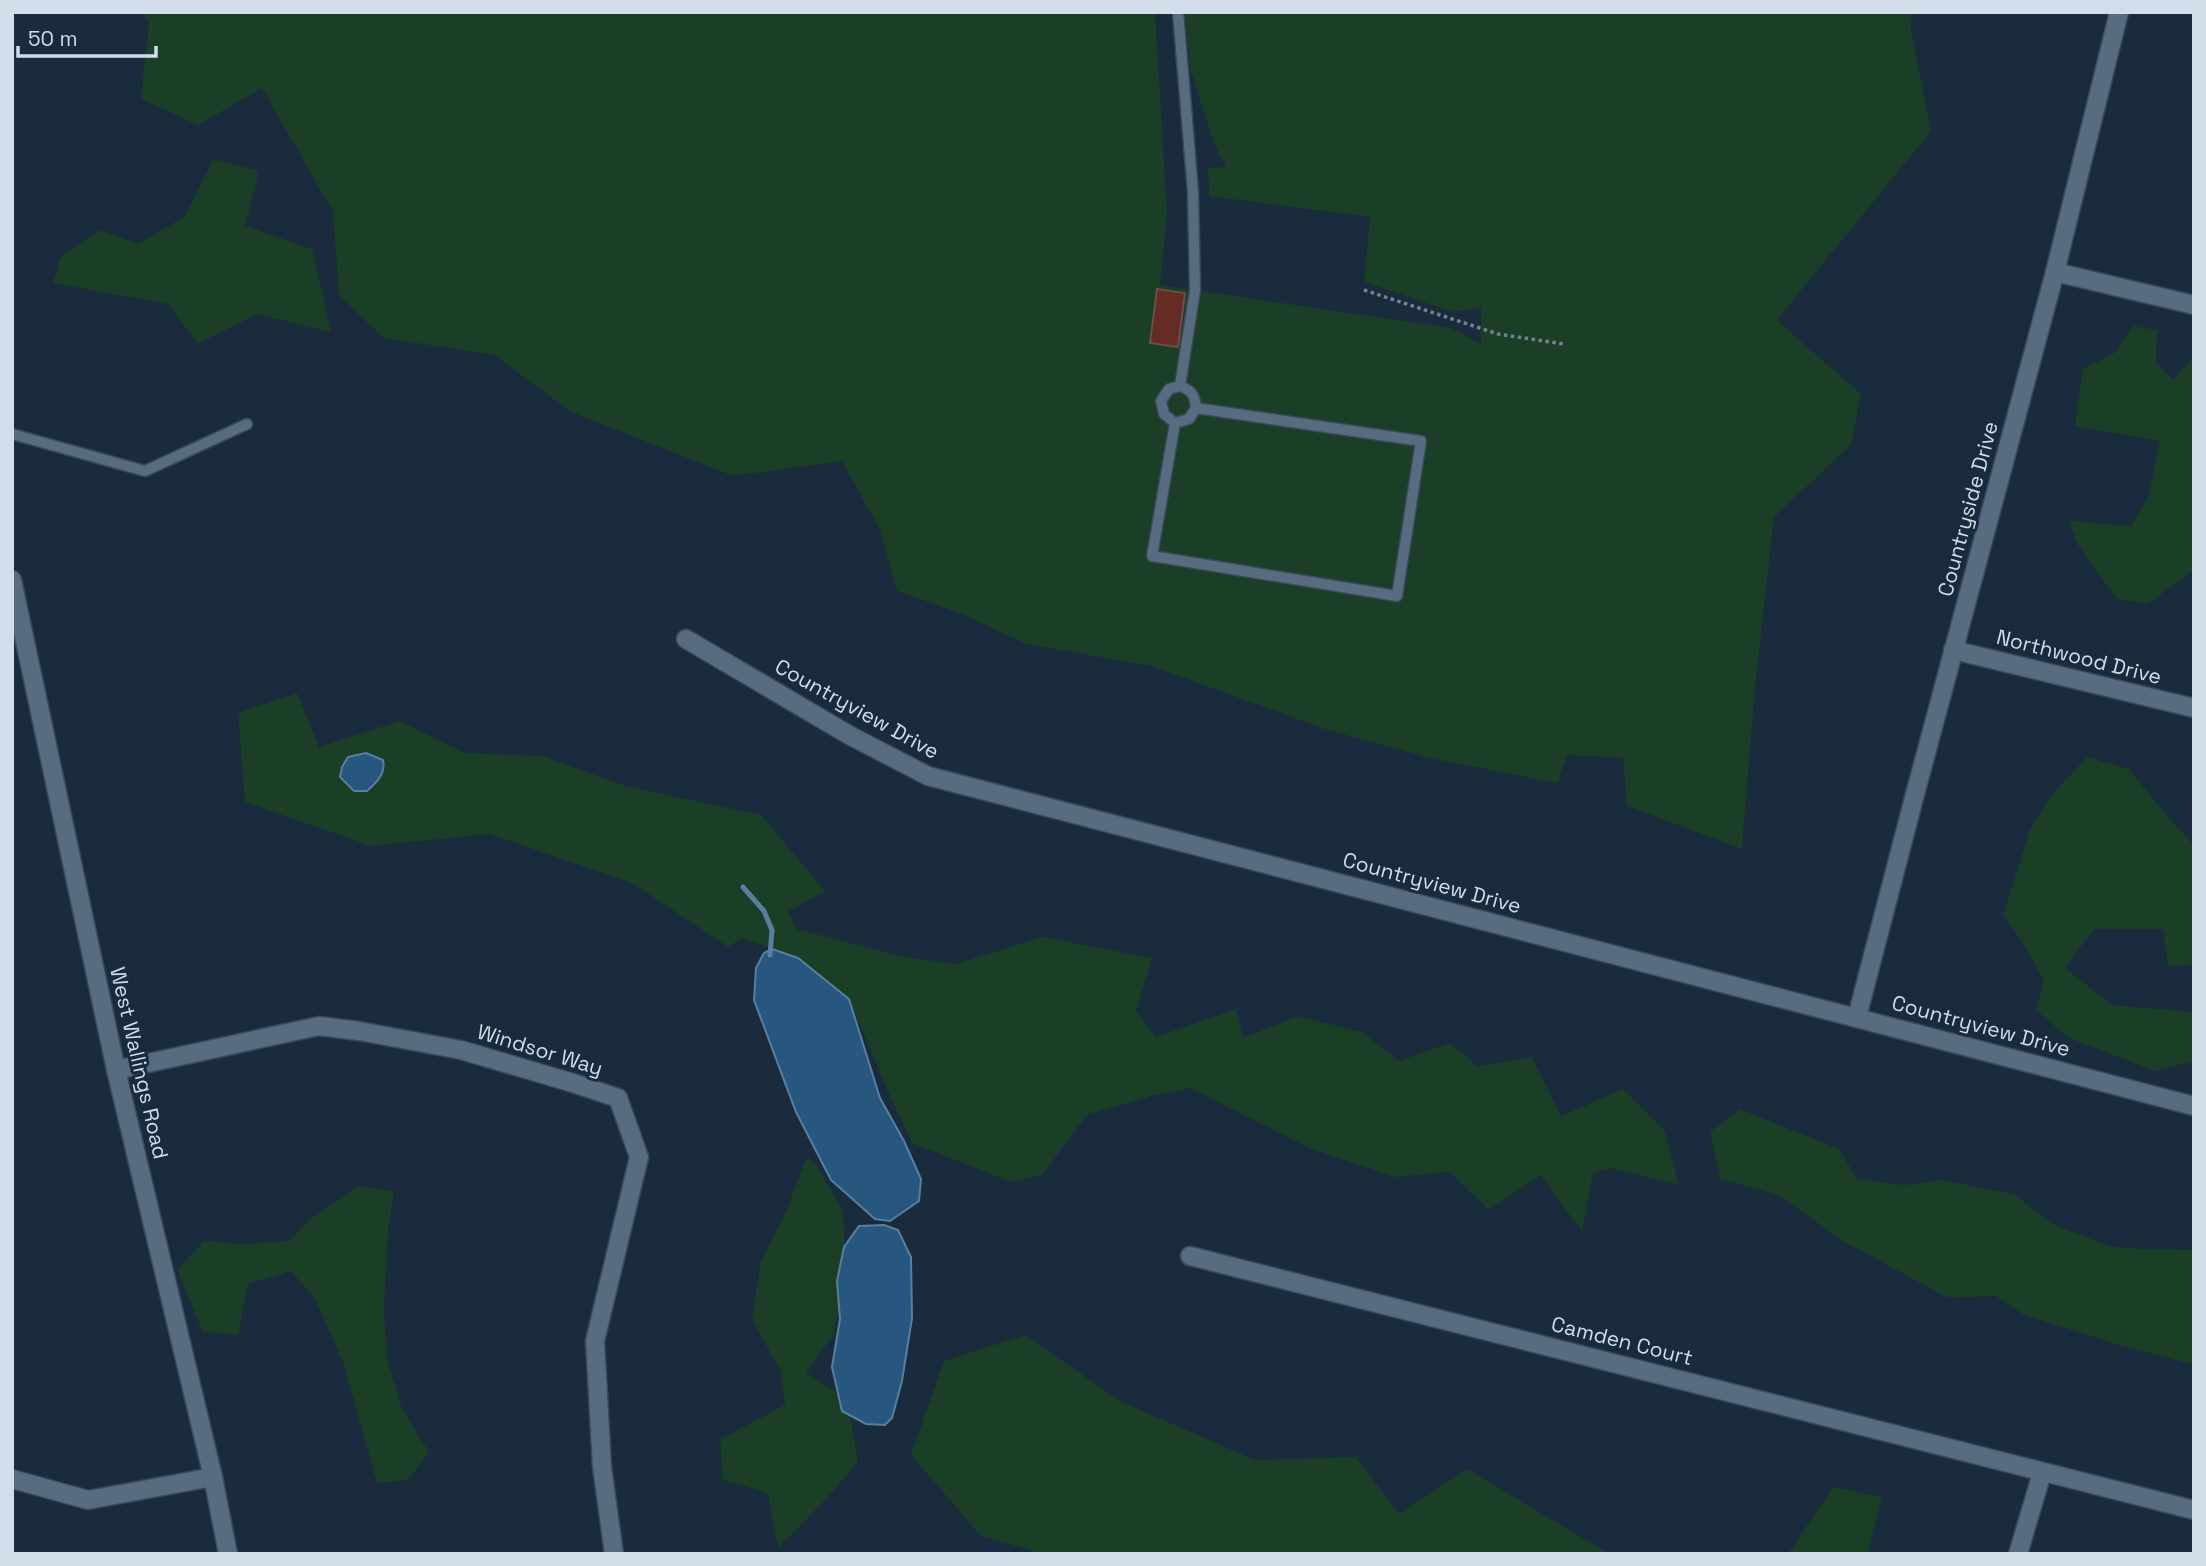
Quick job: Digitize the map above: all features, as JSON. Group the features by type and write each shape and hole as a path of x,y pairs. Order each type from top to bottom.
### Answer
{"street":[{"name":"Countryside Drive","path":"1857,1017 2055,272 2119,12"},
{"path":"2055,272 2194,305"},
{"name":"West Wallings Road","path":"12,580 116,1070 213,1477 228,1554"},
{"name":"Countryview Drive","path":"686,639 849,735 928,776 2194,1106"},
{"name":"Northwood Drive","path":"1954,650 2194,708"},
{"name":"Windsor Way","path":"116,1070 318,1026 461,1050 618,1098 639,1157 596,1341 602,1466 614,1554"},
{"name":"Camden Court","path":"1190,1256 2194,1510"},
{"path":"2018,1554 2042,1473"},
{"path":"12,1479 88,1500 213,1477"}],"lane":[{"path":"1178,12 1193,192 1195,290 1180,386"},
{"path":"1180,386 1194,394 1196,408 1189,419 1175,423 1164,414 1161,401 1169,389 1180,386"},
{"path":"1175,423 1152,555 1397,596 1421,442 1196,408"},
{"path":"12,434 145,471 247,424"}],"path":[{"path":"1364,290 1498,334 1564,344"}],"green space":[{"path":"140,12 1155,12 1167,213 1160,285 1452,328 1481,344 1481,308 1453,312 1364,282 1370,217 1209,196 1208,168 1226,167 1214,144 1190,68 1185,12 1913,12 1910,25 1931,131 1777,320 1861,394 1851,445 1774,517 1755,687 1742,849 1627,806 1623,758 1567,755 1558,783 1429,758 1325,729 1151,666 1026,644 962,614 897,591 880,530 842,461 733,476 571,412 494,355 384,338 339,296 333,212 262,88 198,125 141,99 149,22"},
{"path":"213,159 259,171 245,226 312,249 331,332 257,314 198,344 168,304 53,283 61,257 100,230 139,244 185,216"},
{"path":"2133,326 2157,330 2156,363 2173,380 2194,356 2194,569 2148,604 2117,599 2078,545 2069,521 2131,526 2148,498 2160,441 2075,426 2083,369 2116,352"},
{"path":"297,693 319,747 400,721 465,753 543,756 625,786 761,815 825,891 788,912 796,929 900,956 956,964 1042,937 1152,958 1136,1011 1156,1037 1236,1009 1243,1038 1298,1016 1362,1032 1399,1061 1450,1043 1477,1066 1532,1057 1561,1116 1623,1089 1665,1131 1679,1185 1611,1168 1593,1173 1582,1232 1541,1175 1489,1210 1450,1172 1394,1177 1309,1148 1190,1088 1155,1095 1087,1115 1043,1174 1011,1182 912,1143 849,999 798,958 742,938 728,947 632,883 489,834 371,846 245,802 238,713"},
{"path":"2087,757 2129,769 2194,845 2194,965 2168,966 2163,929 2094,929 2065,968 2112,1005 2194,1012 2194,1061 2155,1071 2069,1038 2036,1010 2044,980 2003,915 2030,830 2049,798"},
{"path":"1740,1109 1839,1149 1857,1179 1904,1185 1941,1180 2014,1194 2052,1224 2109,1246 2194,1250 2194,1365 2024,1315 1996,1296 1948,1298 1841,1240 1779,1195 1720,1179 1710,1132"},
{"path":"807,1157 817,1166 843,1211 846,1284 832,1337 806,1372 847,1400 858,1462 778,1548 768,1493 723,1480 720,1439 785,1405 781,1372 752,1319 761,1261 782,1221"},
{"path":"359,1186 394,1191 388,1231 384,1308 387,1359 402,1409 429,1452 408,1480 377,1483 343,1362 315,1299 291,1271 248,1284 238,1335 203,1332 177,1270 204,1241 244,1244 289,1241 310,1219"},
{"path":"1025,1335 1122,1402 1255,1460 1356,1457 1399,1514 1467,1469 1610,1554 1044,1554 981,1536 911,1455 944,1361"},
{"path":"1833,1487 1882,1497 1868,1554 1788,1554"}],"water":[{"path":"366,753 383,760 382,774 367,791 354,791 340,777 342,767 348,757"},
{"path":"772,949 798,958 849,999 880,1098 921,1179 919,1201 890,1221 875,1219 831,1180 796,1112 754,1000 756,968 764,953"},
{"path":"884,1225 898,1230 911,1257 912,1318 902,1381 892,1418 885,1425 866,1424 842,1411 832,1367 840,1319 837,1281 844,1247 859,1226"}],"building":[{"path":"1157,289 1185,293 1178,347 1150,343"}],"waterway":[{"path":"743,887 764,911 772,930 770,955"}]}
